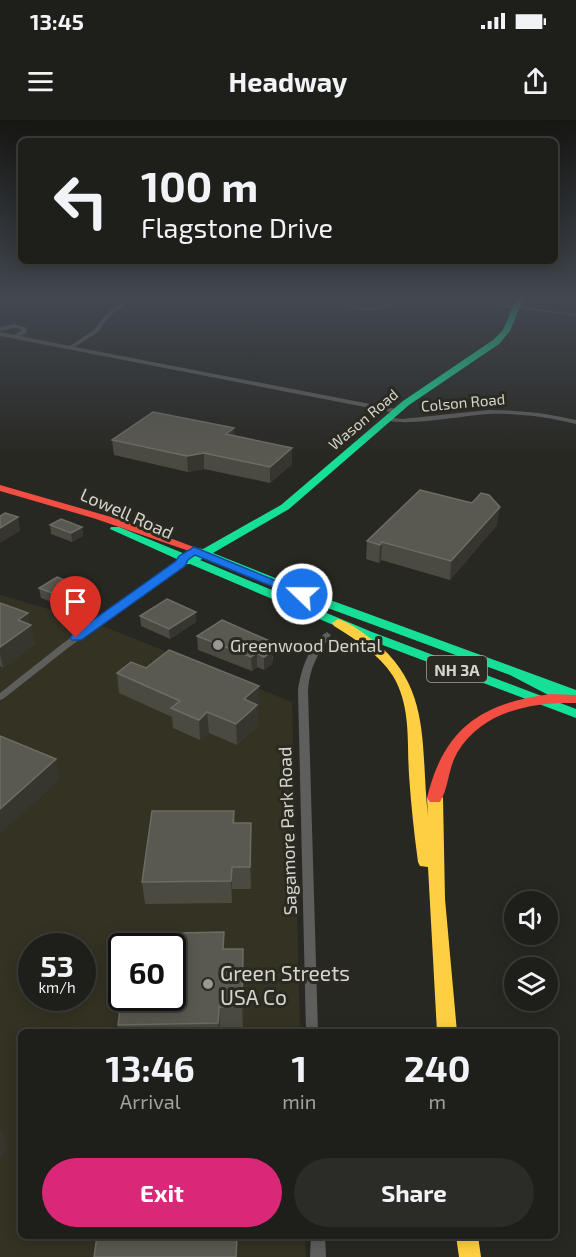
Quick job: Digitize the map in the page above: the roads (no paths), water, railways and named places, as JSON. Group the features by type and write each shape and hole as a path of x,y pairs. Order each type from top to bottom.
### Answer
{"main road":[{"name":"Wason Road","path":"190,557 280,511 391,416 433,383 484,350"},
{"name":"Lowell Road","path":"0,488 64,504 338,622 576,714"},
{"name":"Lowell Road","path":"190,557 510,670 572,697 576,706"},
{"path":"338,622 361,636 382,655 396,672 407,692 412,713 421,829 438,937 447,1029"},
{"path":"438,937 434,814 436,792 444,763 459,739 475,723 504,708 537,699 572,697"},
{"path":"467,1239 470,1257"}],"street":[{"name":"Colson Road","path":"80,350 391,416 402,421 500,410 542,414 576,422"},
{"path":"0,697 65,646 190,557"},
{"name":"Sagamore Park Road","path":"312,1029 303,691 304,674 310,660 327,635"},
{"path":"318,1239 318,1257"}],"place":[{"name":"Greenwood Dental","path":"218,645"},
{"name":"Green Streets USA Co","path":"208,984"}]}
